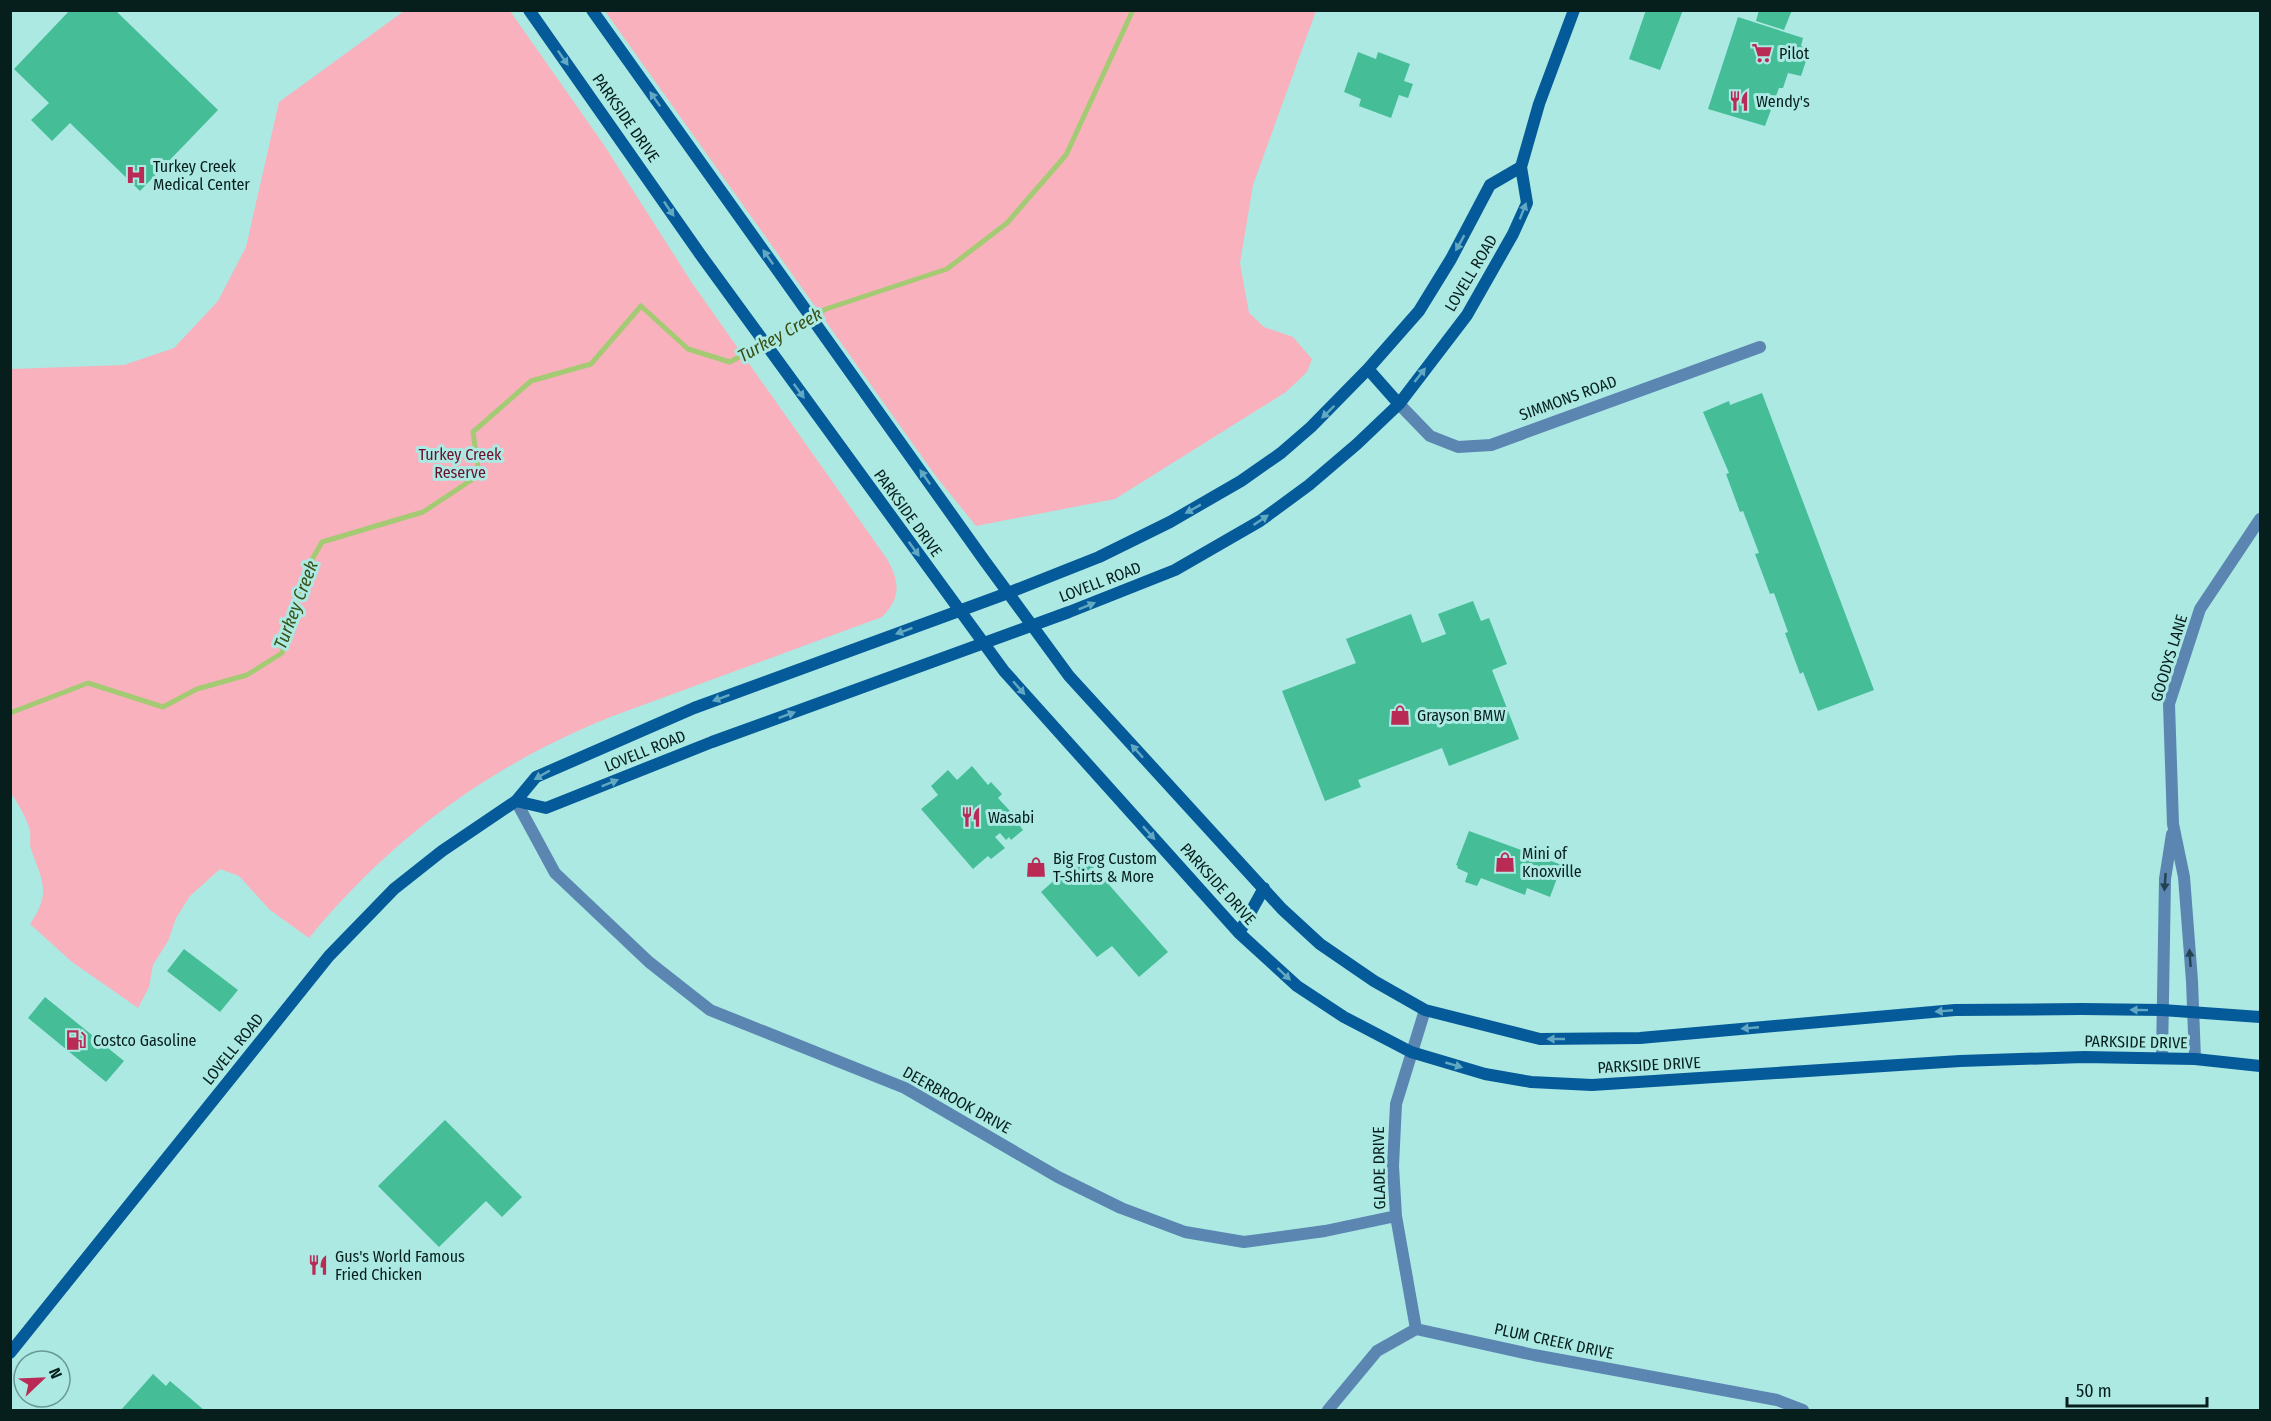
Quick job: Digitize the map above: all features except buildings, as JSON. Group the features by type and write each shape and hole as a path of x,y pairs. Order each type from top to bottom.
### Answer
{"street":[{"name":"PARKSIDE DRIVE","path":"529,10 765,344 982,643 1060,734 1239,933 1297,986 1360,1026 1411,1052 1496,1076 1531,1082 1593,1085 1960,1061 2084,1057 2162,1057 2260,1066"},
{"name":"PARKSIDE DRIVE","path":"592,10 1069,676 1282,909 1320,944 1374,981 1425,1010 1539,1039 1640,1038 1954,1010 2082,1008 2162,1010 2260,1017"},
{"name":"LOVELL ROAD","path":"516,801 546,808 712,742 1070,612 1175,570 1260,522 1325,472 1399,404 1467,315 1513,234 1527,203 1521,167 1539,104 1574,10"},
{"name":"LOVELL ROAD","path":"10,1353 329,956 394,889 442,851 516,801 536,777 683,713 1008,593 1124,545 1241,481 1281,453 1311,427 1368,369 1419,310 1451,259 1490,185 1521,167"},
{"name":"SIMMONS ROAD","path":"1399,404 1430,436 1458,447 1491,445 1760,347"},
{"path":"1368,369 1399,404"},
{"name":"GOODYS LANE","path":"2194,1059 2192,981 2184,877 2173,824 2169,704 2200,609 2260,519"},
{"name":"DEERBROOK DRIVE","path":"516,801 555,873 649,962 710,1010 905,1088 1058,1178 1120,1208 1185,1232 1244,1242 1325,1231 1396,1216"},
{"name":"GOODYS LANE","path":"2162,1057 2165,879 2173,824"},
{"path":"1239,933 1264,888"},
{"name":"GLADE DRIVE","path":"1416,1329 1396,1216 1393,1166 1396,1104 1425,1010"},
{"path":"1328,1410 1377,1351 1416,1329"},
{"name":"PLUM CREEK DRIVE","path":"1416,1329 1534,1355 1777,1400 1803,1410"}],"green space":[{"name":"Turkey Creek Reserve","path":"404,11 510,11 604,145 692,283 887,559 897,590 893,603 882,617 613,716 526,757 447,807 410,836 374,867 309,938 270,910 239,876 220,869 190,896 176,918 168,941 153,965 149,987 138,1008 72,962 30,924 41,903 43,886 30,847 28,825 22,810 10,792 11,369 124,365 174,348 218,301 246,247 279,102"},
{"path":"605,11 1316,11 1253,185 1240,263 1249,313 1264,327 1293,337 1312,359 1307,372 1286,392 1115,499 976,526 935,475"}],"waterway":[{"name":"Turkey Creek","path":"10,713 88,683 163,707 197,689 247,675 282,653 305,572 322,542 423,512 479,475 473,432 531,381 591,364 641,306 688,349 730,362 826,309 947,269 1007,223 1066,155 1133,10"}],"place":[{"name":"Pilot","path":"1762,53"},
{"name":"Wendy's","path":"1739,101"},
{"name":"Turkey Creek Medical Center","path":"136,175"},
{"name":"Grayson BMW","path":"1400,715"},
{"name":"Wasabi","path":"971,817"},
{"name":"Mini of Knoxville","path":"1505,862"},
{"name":"Big Frog Custom T-Shirts & More","path":"1036,867"},
{"name":"Costco Gasoline","path":"76,1040"},
{"name":"Gus's World Famous Fried Chicken","path":"318,1265"}]}
